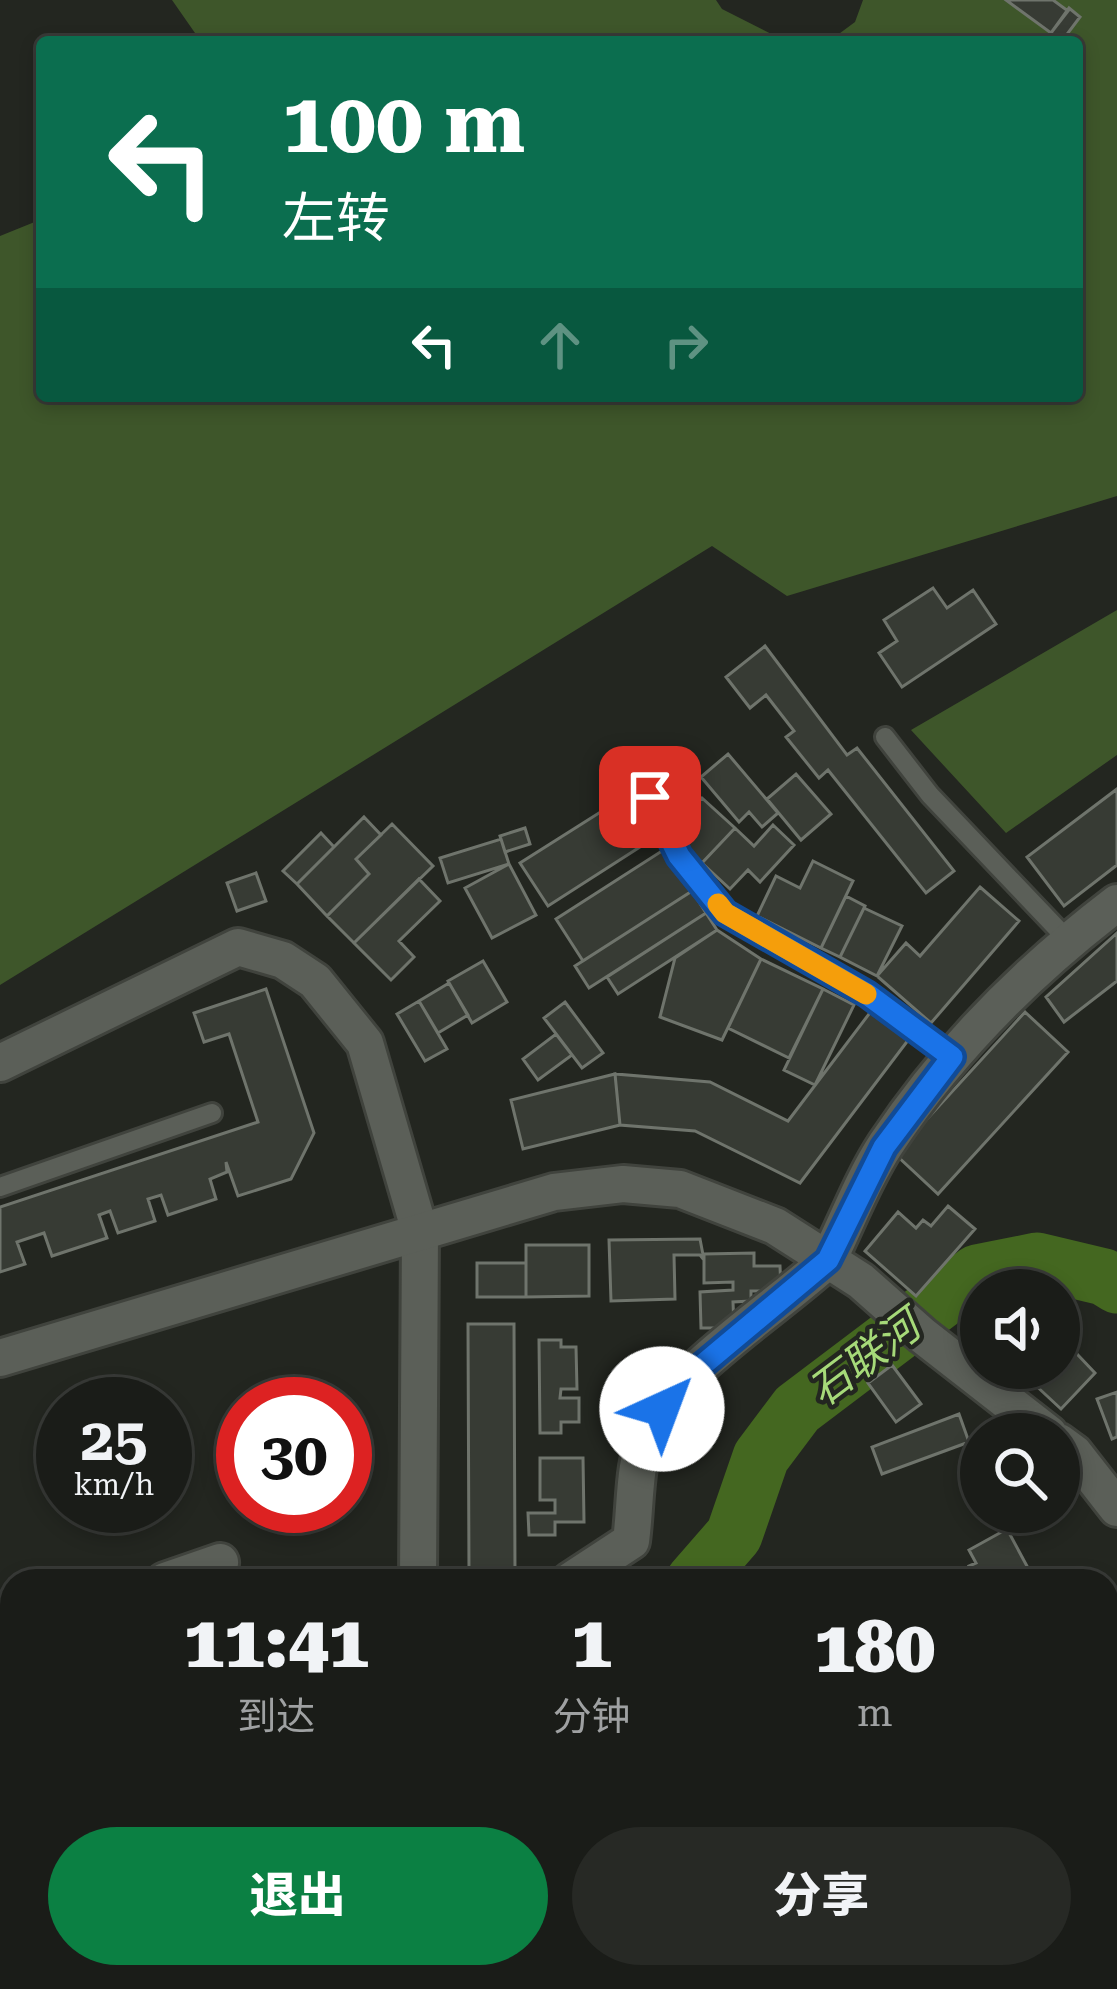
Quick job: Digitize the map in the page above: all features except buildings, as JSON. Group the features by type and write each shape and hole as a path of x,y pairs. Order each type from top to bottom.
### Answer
{"street":[{"path":"588,1569 631,1540 636,1470 648,1430 675,1388 828,1260 884,1147 952,1057 1068,940 1117,903"},
{"path":"0,1063 238,947 283,960 315,981 365,1043 420,1232 418,1569"},
{"path":"0,1358 554,1192 623,1184 680,1189 775,1226 861,1281 1022,1413"},
{"path":"1080,1461 1117,1508"},
{"path":"200,1569 220,1562 214,1569"}],"lane":[{"path":"885,736 930,795 1068,940"},
{"path":"650,797 679,856 725,913 867,994 952,1057"},
{"path":"0,1187 212,1113"}],"green space":[{"path":"172,0 716,0 722,9 775,36 193,36"},
{"path":"863,0 1117,0 1117,496 787,596 712,546 0,985 0,236 36,221 36,402 1083,402 1083,36 836,36 855,22"},
{"path":"1117,610 1117,755 1006,833 911,730"}],"waterway":[{"name":"石联河","path":"704,1569 734,1535 761,1457 797,1409 977,1273 1037,1261 1104,1277 1117,1285"}],"slow traffic":[{"path":"718,904 725,913 866,994"}],"route":[{"path":"650,797 679,856 725,913 867,994 952,1057 884,1147 828,1260 675,1388 662,1409"}]}
